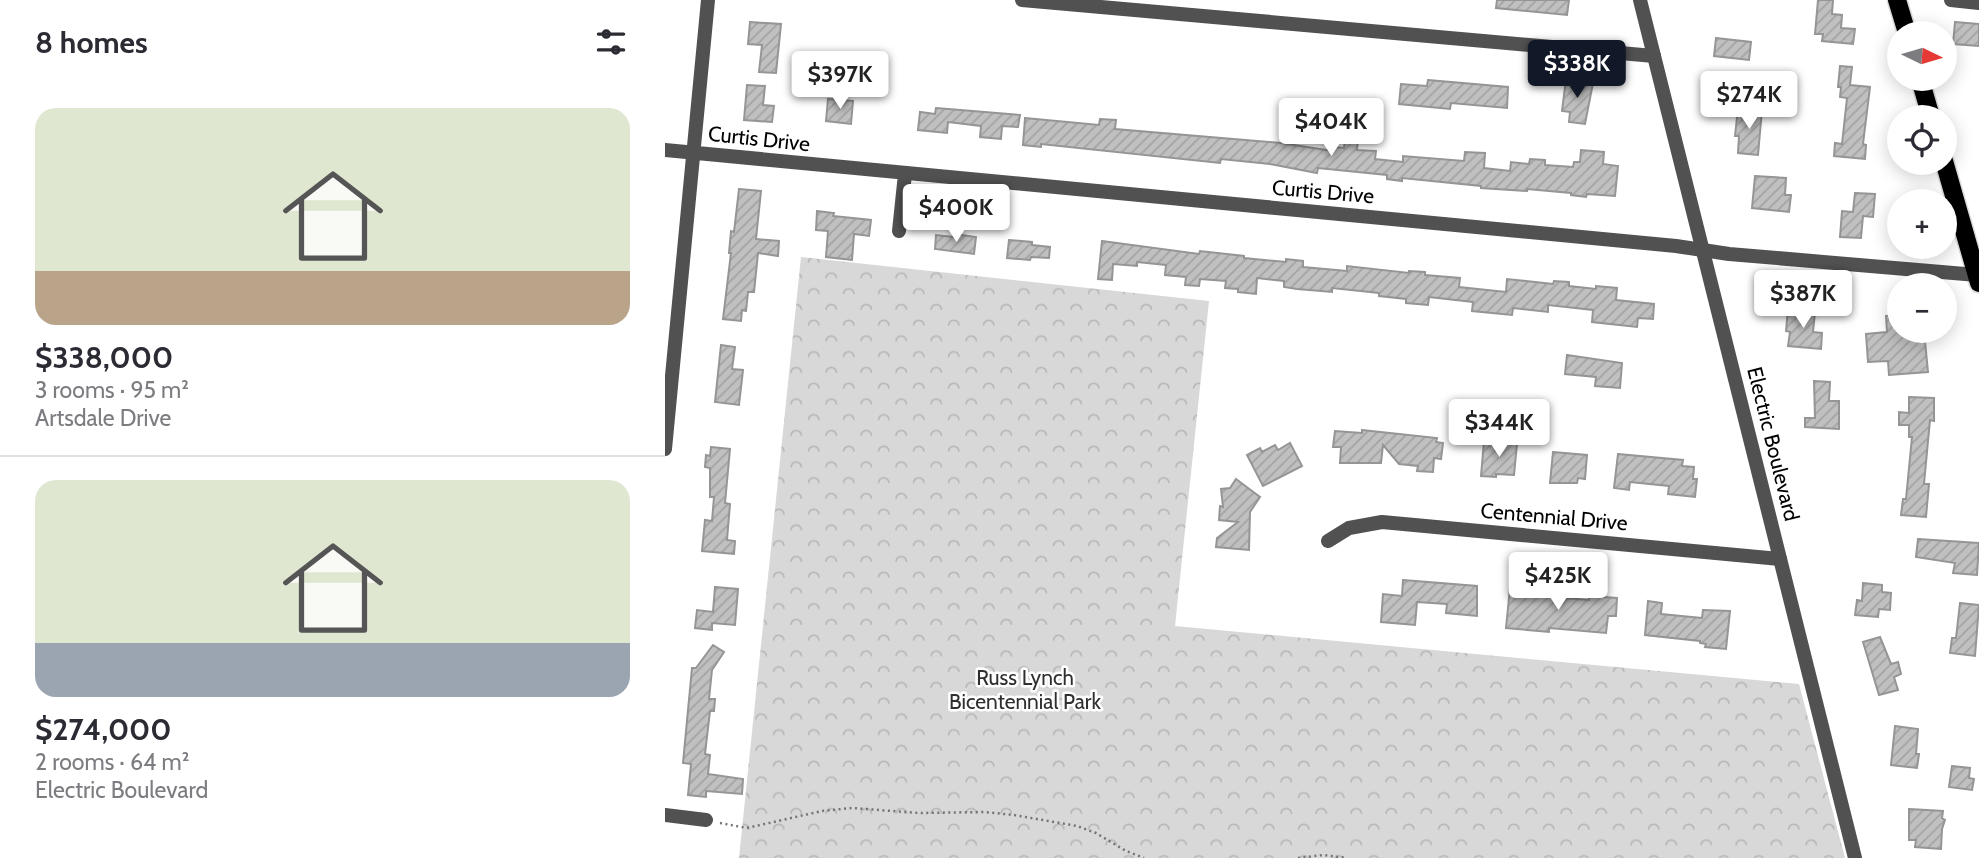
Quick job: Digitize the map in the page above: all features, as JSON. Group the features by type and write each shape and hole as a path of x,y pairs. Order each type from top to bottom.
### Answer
{"main road":[{"path":"1897,0 1903,21"},
{"path":"1948,175 1978,279"}],"street":[{"path":"665,449 708,0"},
{"path":"1022,0 1654,56"},
{"name":"Electric Boulevard","path":"1640,0 1855,858"},
{"path":"1951,0 1979,3"},
{"name":"Curtis Drive","path":"665,150 1978,279"},
{"path":"899,231 905,174"},
{"name":"Centennial Drive","path":"1328,541 1349,528 1382,522 1780,559"},
{"path":"665,815 706,820"}],"path":[{"path":"706,820 747,828 822,811 852,808 919,813 1004,814 1096,832 1126,851 1144,858"},
{"path":"1299,858 1323,855 1347,858"}],"green space":[{"name":"Russ Lynch Bicentennial Park","path":"801,257 1209,301 1175,626 1799,684 1845,858 739,858"}],"building":[{"path":"1497,0 1569,0 1567,15 1496,8"},
{"path":"1818,0 1833,0 1832,14 1842,15 1841,28 1855,29 1853,44 1822,41 1823,34 1815,34"},
{"path":"750,22 781,24 776,73 759,72 762,45 748,44"},
{"path":"1957,22 1979,24 1979,46 1957,44"},
{"path":"1716,38 1751,42 1749,60 1714,56"},
{"path":"1840,66 1852,67 1850,85 1870,87 1863,144 1866,145 1865,159 1834,156 1835,143 1842,144 1847,98 1840,97"},
{"path":"1738,73 1756,74 1755,86 1737,85"},
{"path":"816,75 836,77 834,93 815,91"},
{"path":"1566,79 1593,83 1585,124 1569,122 1570,112 1562,111"},
{"path":"1428,80 1508,87 1507,108 1451,103 1450,109 1399,104 1401,84 1427,86"},
{"path":"747,85 765,86 763,105 774,106 772,122 744,120"},
{"path":"828,99 853,101 851,124 826,121"},
{"path":"936,108 1020,115 1018,127 1002,126 1001,139 980,137 981,126 948,122 947,133 918,130 920,112 935,114"},
{"path":"1738,108 1762,110 1758,155 1738,153 1739,136 1735,136"},
{"path":"1025,118 1099,125 1100,119 1116,120 1115,129 1281,143 1333,151 1333,147 1344,148 1345,138 1358,139 1357,150 1376,151 1375,159 1403,162 1403,156 1464,161 1465,152 1485,153 1484,168 1510,171 1511,162 1529,164 1530,159 1545,160 1545,165 1573,167 1574,162 1580,162 1581,150 1604,152 1603,164 1618,166 1615,196 1587,194 1586,197 1527,189 1481,188 1402,178 1402,181 1387,179 1387,175 1318,168 1317,173 1270,164 1221,159 1220,163 1041,144 1041,147 1023,145"},
{"path":"1755,176 1786,178 1785,195 1791,195 1789,212 1752,208"},
{"path":"739,189 761,191 756,239 779,241 778,256 758,253 754,292 748,292 746,311 742,310 741,321 723,319 731,231 734,232"},
{"path":"1855,193 1875,194 1873,217 1863,216 1861,238 1840,237 1842,211 1853,212"},
{"path":"817,211 834,213 833,216 871,220 869,236 854,234 852,260 826,257 828,231 816,230"},
{"path":"955,234 976,237 974,254 935,249 936,235 954,237"},
{"path":"1009,240 1050,247 1049,258 1007,258"},
{"path":"1102,241 1199,254 1200,251 1244,258 1303,261 1303,267 1347,271 1347,266 1409,273 1425,272 1425,275 1460,278 1459,287 1506,292 1507,279 1553,284 1554,281 1569,282 1569,286 1596,289 1596,286 1617,288 1616,300 1654,304 1653,319 1638,318 1637,327 1592,322 1593,310 1548,305 1548,312 1513,308 1512,315 1472,311 1473,302 1429,297 1428,305 1406,303 1406,299 1379,296 1379,293 1332,288 1332,292 1297,289 1284,287 1284,281 1257,278 1256,294 1225,288 1226,281 1200,279 1199,286 1185,285 1186,277 1165,275 1166,265 1137,262 1137,266 1113,264 1112,280 1098,279"},
{"path":"1788,309 1815,312 1813,332 1822,333 1821,349 1788,346"},
{"path":"1887,332 1887,343 1925,343 1928,372 1889,375 1888,361 1868,362 1866,334"},
{"path":"721,345 735,347 732,369 743,370 739,405 715,402"},
{"path":"1567,355 1622,363 1620,388 1595,386 1596,377 1565,374"},
{"path":"1814,381 1830,382 1829,401 1839,401 1839,429 1805,427 1805,418 1815,418"},
{"path":"1909,397 1934,398 1934,421 1930,420 1924,484 1929,484 1926,517 1901,515 1903,499 1906,499 1912,437 1909,437 1909,425 1899,425 1899,412 1909,413"},
{"path":"1362,430 1437,438 1436,442 1443,443 1441,459 1434,458 1433,472 1417,471 1418,466 1399,464 1383,445 1381,463 1340,463 1341,447 1333,447 1335,431 1362,433"},
{"path":"1484,441 1517,444 1514,475 1481,476"},
{"path":"1290,443 1302,466 1263,486 1247,455 1260,448 1262,452 1275,445 1278,450"},
{"path":"711,447 730,449 725,503 730,504 727,540 735,541 734,554 702,551 705,520 712,521 714,497 710,497 710,468 705,467 706,455 710,456"},
{"path":"1553,452 1587,455 1585,479 1578,478 1577,483 1550,483"},
{"path":"1618,454 1683,460 1682,466 1694,467 1693,479 1697,479 1695,497 1668,494 1669,486 1630,482 1629,490 1614,488"},
{"path":"1236,479 1260,497 1250,512 1249,550 1216,547 1217,538 1238,522 1219,520 1220,506 1223,507 1221,489 1230,488"},
{"path":"1918,539 1979,543 1977,575 1953,573 1955,563 1916,557"},
{"path":"1403,580 1477,586 1477,616 1446,613 1447,604 1417,602 1415,625 1381,622 1383,594 1402,596"},
{"path":"1863,583 1882,585 1882,592 1891,593 1890,610 1879,609 1878,617 1855,615 1857,600 1862,601"},
{"path":"715,587 738,589 735,625 712,623 712,630 695,628 697,610 713,612"},
{"path":"1510,588 1553,594 1552,597 1589,600 1589,596 1617,598 1616,616 1608,616 1606,633 1549,628 1549,632 1506,628"},
{"path":"1648,601 1662,603 1661,614 1702,618 1703,610 1730,611 1726,649 1705,647 1706,644 1700,641 1645,635"},
{"path":"1960,603 1979,605 1975,656 1950,653 1952,638 1956,638"},
{"path":"1880,637 1891,664 1898,662 1901,674 1894,677 1898,690 1879,695 1863,642"},
{"path":"713,645 724,652 712,670 709,699 715,699 714,711 710,711 705,754 710,755 708,774 743,779 742,794 706,791 706,797 688,795 691,764 683,763 692,668 696,668"},
{"path":"1895,726 1918,729 1917,768 1891,765"},
{"path":"1952,766 1970,768 1969,778 1974,779 1972,790 1949,787"},
{"path":"1909,809 1943,811 1942,818 1945,820 1941,849 1915,847 1916,840 1909,840"}]}
